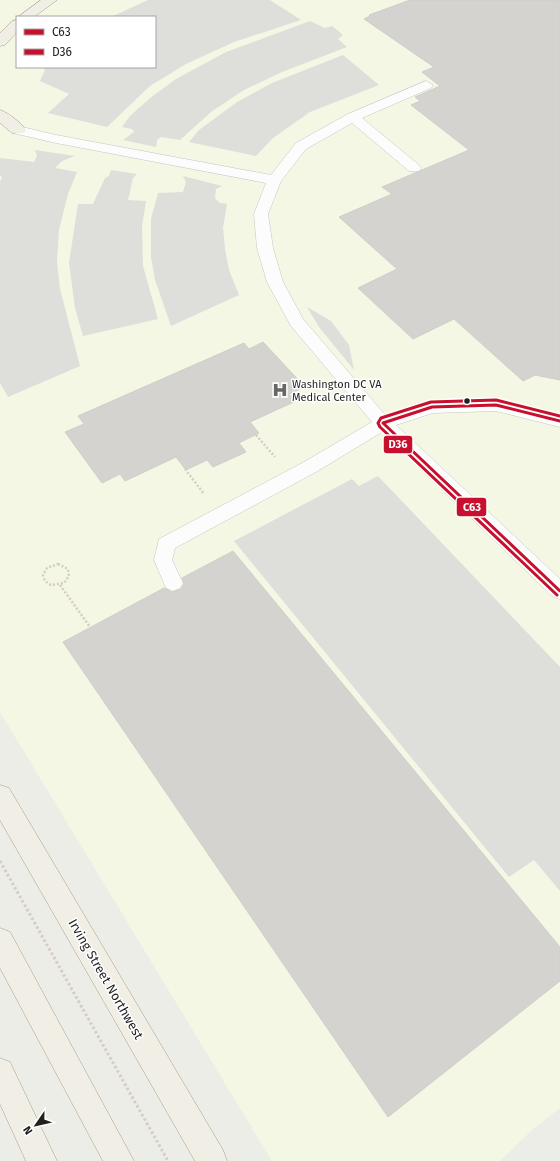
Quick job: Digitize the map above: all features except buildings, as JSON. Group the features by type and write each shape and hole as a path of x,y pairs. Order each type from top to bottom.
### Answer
{"main road":[{"path":"26,16 50,0"},
{"path":"0,42 16,25"},
{"path":"0,115 18,130"},
{"path":"0,130 18,130"},
{"name":"Irving Street Northwest","path":"0,796 212,1161"},
{"path":"0,941 119,1161"},
{"path":"0,1072 42,1161"}],"lane":[{"path":"426,84 353,117 301,146 274,180 261,214 265,248 275,282 296,322 383,422 560,591"},
{"path":"353,117 414,168"},
{"path":"18,130 56,139 274,180"},
{"path":"173,583 163,560 166,544 310,467 383,422 432,407 496,405 560,421"}],"path":[{"path":"256,435 278,461"},
{"path":"185,469 207,497"},
{"path":"58,564 68,569 67,579 60,584 51,585 45,581 43,575 46,568 58,564"},
{"path":"60,584 90,627"},
{"path":"0,861 168,1161"}],"shaded area":[{"name":"Washington DC VA Medical Center","path":"0,0 560,0 560,1108 533,1129 500,1161 272,1161 0,712"},
{"path":"148,0 270,0 301,20 234,42 186,64 150,86 107,127 48,113 69,94 40,81 45,70 43,68 156,68 156,16 113,16"},
{"path":"310,21 325,28 332,26 343,35 338,39 347,47 282,72 244,90 211,112 180,140 161,137 157,140 156,147 123,140 134,132 132,129 122,127 130,116 150,98 176,79 226,52"},
{"path":"343,55 379,85 310,112 273,138 256,156 189,142 199,130 237,102 272,83"},
{"path":"35,150 75,156 62,161 55,168 77,172 68,194 59,230 57,262 60,289 80,366 8,397 0,383 0,182 2,177 0,176 0,158 34,162 37,156"},
{"path":"111,170 137,174 133,178 128,200 146,201 142,226 143,266 158,319 83,336 75,308 69,263 78,204 93,204 105,178 109,176"},
{"path":"183,176 222,186 216,189 215,198 220,203 227,204 223,228 225,249 229,270 239,295 171,326 155,280 151,257 151,219 158,193 183,192 186,182"},
{"path":"307,307 331,321 349,345 354,370 319,327"},
{"path":"378,476 560,667 560,891 534,860 509,877 234,541 352,479 359,486"}],"transit line":[{"name":"D36","path":"557,595 380,427 378,423 381,418 431,402 496,400 560,416"},
{"name":"C63","path":"383,423 432,407 496,405 560,421"},
{"name":"C63","path":"383,423 560,591"}],"place":[{"name":"Washington DC VA Medical Center","path":"280,390"}]}
